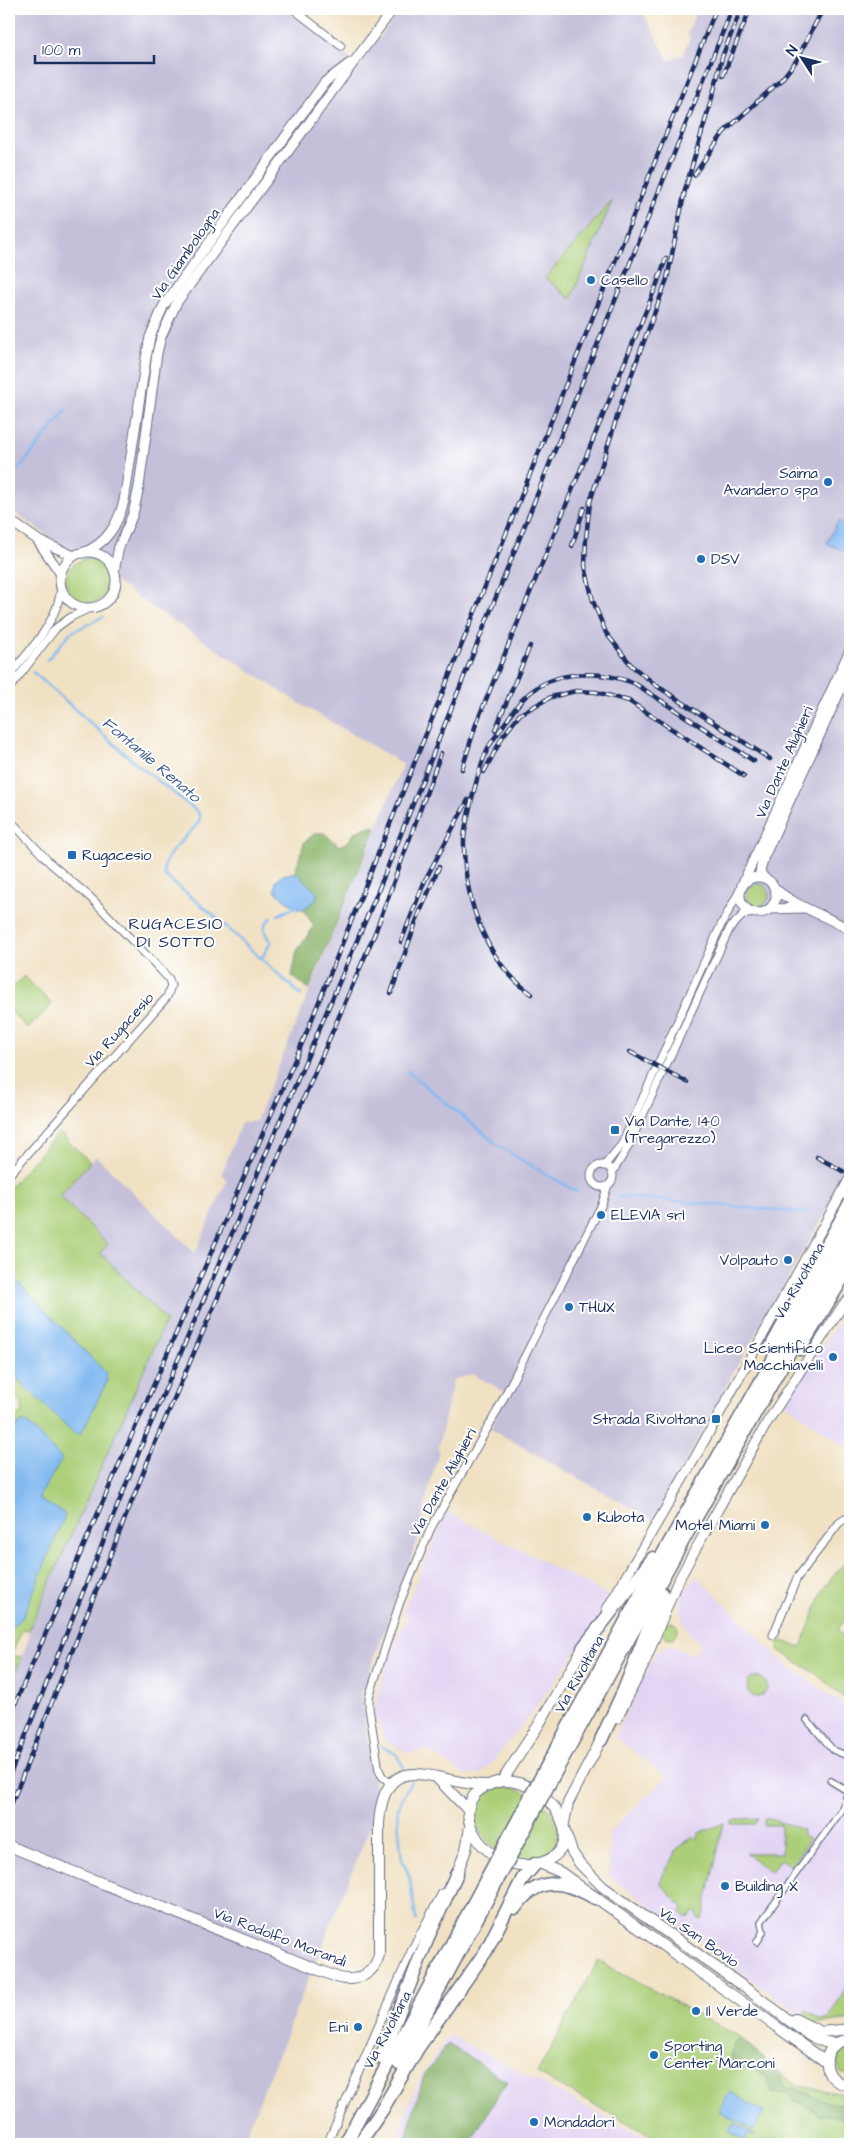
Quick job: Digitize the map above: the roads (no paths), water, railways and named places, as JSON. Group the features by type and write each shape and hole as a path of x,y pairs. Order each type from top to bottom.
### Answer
{"highway":[{"path":"746,1407 757,1373 850,1203"},
{"name":"Via Rivoltana","path":"344,2144 553,1766 728,1438 850,1224"},
{"name":"Via Rivoltana","path":"553,1766 850,1245"},
{"path":"744,1432 766,1404 850,1266"},
{"path":"584,1648 651,1561 728,1438"},
{"path":"601,1740 624,1690 664,1588 688,1544 707,1498"},
{"path":"493,1939 523,1878 537,1864"},
{"path":"344,2144 354,2112 386,2050 429,1935 457,1873"},
{"name":"Via Rivoltana","path":"358,2144 492,1878"},
{"path":"358,2144 382,2110 418,2048 522,1898 541,1885 557,1884 569,1886 595,1898"}],"main road":[{"path":"502,1781 538,1726 584,1648"},
{"path":"470,1826 478,1842 496,1856 517,1864 537,1864 558,1852 564,1838 568,1803 601,1740"},
{"path":"391,1784 406,1774 420,1773 474,1786 489,1785 502,1781 523,1783 539,1792 556,1808 564,1828"},
{"path":"436,1777 452,1791 468,1810 470,1826 466,1850 457,1873"},
{"name":"Via Rodolfo Morandi","path":"9,1846 339,1978 354,1979 368,1973 377,1960 380,1945 380,1808 391,1784"},
{"path":"468,1810 476,1794 489,1785"},
{"name":"Via San Bovio","path":"564,1828 576,1858 597,1882 752,1992 810,2036 825,2042 837,2043"},
{"name":"Via San Bovio","path":"537,1864 557,1870 826,2062"},
{"path":"752,1992 815,2030 826,2032 850,2029"},
{"path":"850,2040 837,2043 829,2052 826,2062 828,2072 833,2079 840,2084 850,2085"}],"street":[{"path":"294,9 341,46"},
{"name":"Via Giambologna","path":"114,571 119,547 133,514 139,488 157,353 161,337 177,302 393,9"},
{"name":"Via Giambologna","path":"78,555 96,547 106,538 120,514 124,501 150,337 157,319 171,294 325,82 356,60"},
{"name":"Via Giambologna","path":"230,230 239,212 334,82 336,73"},
{"path":"9,520 38,540 78,555"},
{"path":"38,540 61,574"},
{"path":"9,676 52,620 60,600 61,574 65,564 78,555 91,553 102,556 114,571 115,584 110,596 101,605 70,617 56,628 9,689"},
{"path":"61,587 70,602 79,607 90,608"},
{"name":"Via Dante Alighieri","path":"612,1172 628,1147 656,1078 850,650"},
{"name":"Via Dante Alighieri","path":"764,878 760,872 763,859 850,669"},
{"name":"Via Rugacesio","path":"9,819 50,863 90,898 142,950 169,979 171,986 167,997 9,1175"},
{"path":"804,908 753,913 742,904 741,888 752,878 764,878 774,888 804,908 833,920 850,930"},
{"path":"769,910 776,898 774,888"},
{"name":"Via Dante Alighieri","path":"715,949 735,921 743,915 753,913"},
{"name":"Via Dante Alighieri","path":"604,1166 622,1144 656,1078"},
{"path":"598,1186 608,1185 612,1180 612,1172 604,1166 597,1167 593,1172 593,1180 598,1186 602,1204"},
{"path":"584,1648 687,1471 850,1178"},
{"name":"Via Dante Alighieri","path":"391,1784 382,1776 379,1770 368,1708 369,1697 400,1602 431,1528 496,1413 602,1204 608,1185"},
{"path":"601,1740 616,1722 690,1559 768,1421 850,1298"},
{"path":"773,1635 797,1578 839,1523 850,1518"},
{"path":"807,1720 834,1750 850,1757"},
{"path":"757,1942 763,1932 761,1922 841,1811 849,1789 831,1781"},
{"name":"Via Rivoltana","path":"327,2144 418,1937 441,1895 457,1873"}],"water":[{"path":"838,521 850,527 850,554 827,543"},
{"path":"295,872 317,893 315,901 303,909 297,909 275,891 276,880 283,875"},
{"path":"9,1273 106,1373 107,1381 81,1434 75,1434 9,1371"},
{"path":"22,1422 26,1422 62,1459 39,1497 44,1503 65,1515 23,1617 9,1629 9,1432"},
{"path":"730,2092 764,2112 754,2130 719,2111"},
{"path":"734,2123 755,2134 749,2133 745,2141 729,2132"}],"waterway":[{"path":"9,474 17,470 24,463 66,410"},
{"path":"47,660 70,633 103,617"},
{"name":"Fontanile Renato","path":"9,652 15,657"},
{"name":"Fontanile Renato","path":"33,672 139,766 198,812 199,822 170,854 164,869 165,876 211,913 301,995"},
{"path":"278,915 295,907"},
{"path":"261,959 271,942 265,930 266,924 271,918"},
{"path":"407,1071 503,1149 577,1192"},
{"path":"616,1196 809,1213"},
{"path":"381,1746 396,1754 404,1768"},
{"path":"411,1781 397,1809 402,1860 409,1875 416,1920"}],"railway":[{"path":"9,1718 306,1034 716,9"},
{"path":"9,1777 145,1437 376,896 732,9"},
{"path":"741,9 722,57 685,190 667,279 623,398 590,502 585,566 593,601 606,633 632,666 657,686 770,759"},
{"path":"723,76 750,9"},
{"path":"694,175 724,132 781,80 796,61 823,9"},
{"path":"462,769 476,724 666,258"},
{"path":"572,546 584,508"},
{"path":"495,730 530,646"},
{"path":"532,994 515,980 501,964 489,945 480,925 472,904 467,882 464,839 472,798 486,751 523,699 538,687 551,681 578,674 592,674 621,679 634,683 754,761"},
{"path":"484,772 503,736 520,714 551,697 576,691 596,692 629,701 744,776"},
{"path":"9,1810 155,1443 375,933 441,753"},
{"path":"401,942 425,880 468,800"},
{"path":"391,993 417,919 439,867"},
{"path":"630,1052 687,1082"},
{"path":"817,1157 848,1174"}],"place":[{"name":"Casello","path":"591,280"},
{"name":"Saima Avandero spa","path":"828,482"},
{"name":"DSV","path":"701,559"},
{"name":"Rugacesio","path":"72,855"},
{"name":"Via Dante, 140 (Tregarezzo)","path":"615,1130"},
{"name":"ELEVIA srl","path":"601,1215"},
{"name":"Volpauto","path":"788,1260"},
{"name":"THUX","path":"569,1307"},
{"name":"Liceo Scientifico Macchiavelli","path":"833,1357"},
{"name":"Strada Rivoltana","path":"716,1419"},
{"name":"Kubota","path":"587,1517"},
{"name":"Motel Miami","path":"765,1525"},
{"name":"Building X","path":"725,1886"},
{"name":"Il Verde","path":"696,2011"},
{"name":"Eni","path":"358,2027"},
{"name":"Sporting Center Marconi","path":"654,2055"},
{"name":"Mondadori","path":"534,2122"}],"district":[{"name":"RUGACESIO DI SOTTO","path":"176,932"}]}
